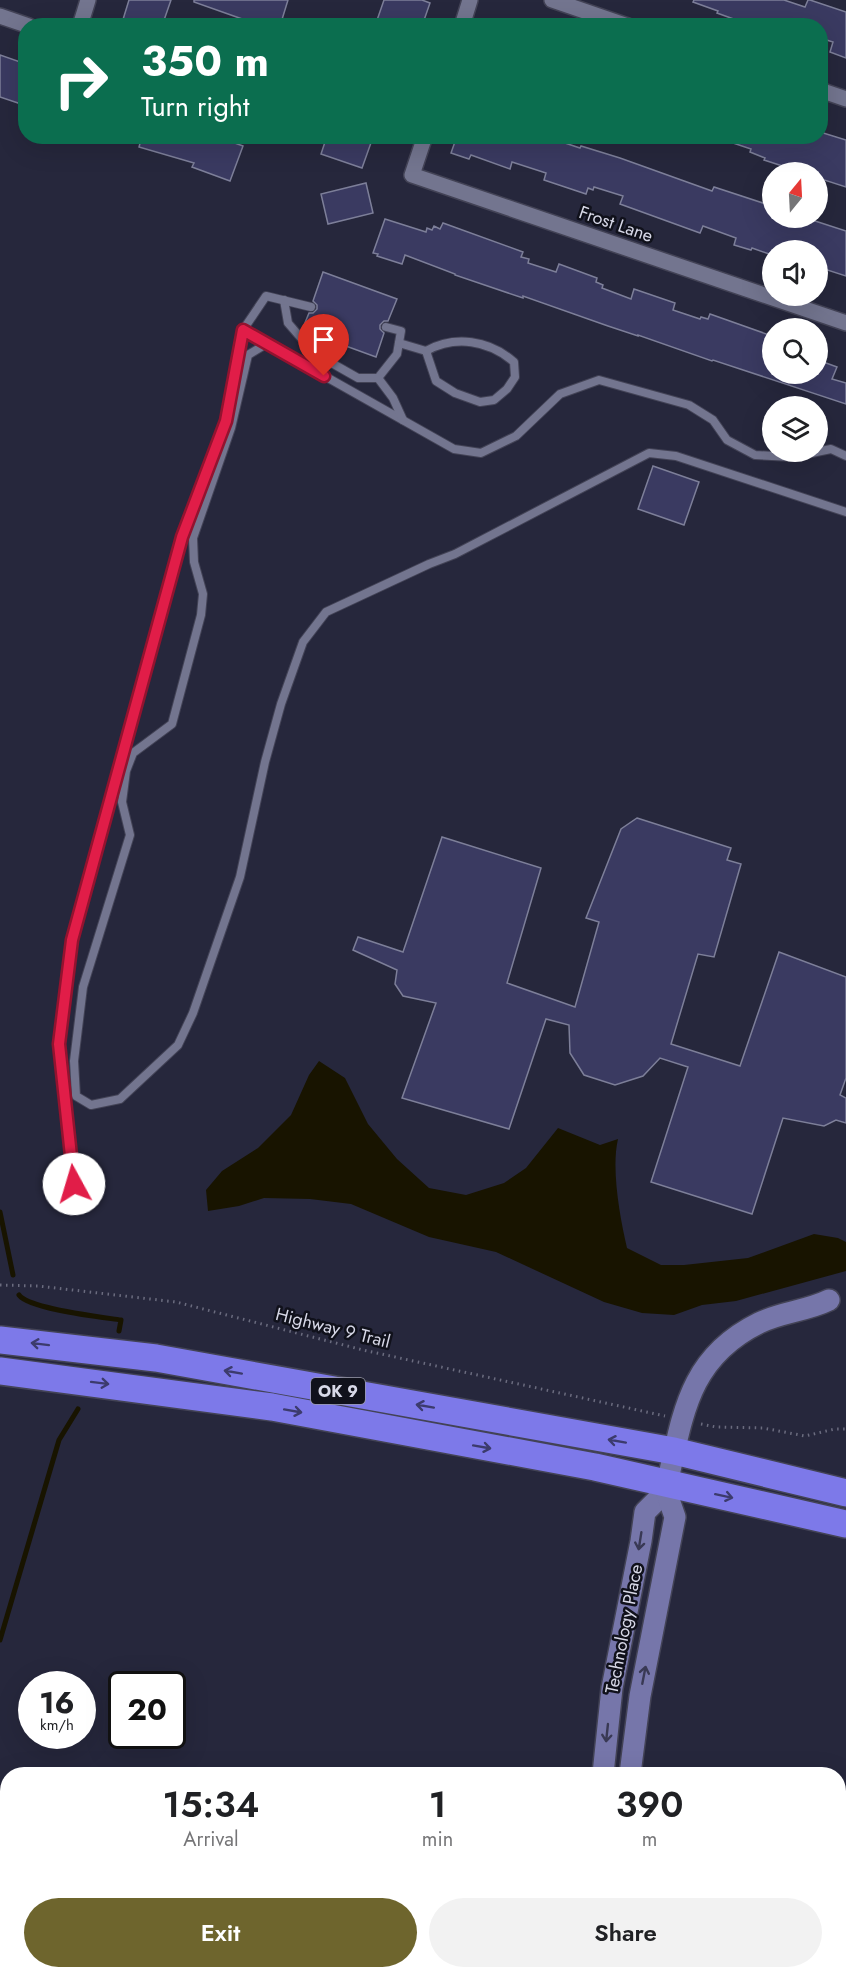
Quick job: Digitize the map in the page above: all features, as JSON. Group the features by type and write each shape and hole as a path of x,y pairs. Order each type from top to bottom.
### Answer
{"highway":[{"name":"OK 9","path":"0,1340 156,1358 674,1451 846,1493"},
{"name":"OK 9","path":"0,1371 272,1407 595,1467 666,1488 846,1524"}],"street":[{"path":"82,18 88,0"},
{"path":"464,18 470,0"},
{"path":"552,0 605,18"},
{"path":"0,16 18,22"},
{"path":"828,93 846,99"},
{"name":"Frost Lane","path":"422,144 412,175 846,322"},
{"name":"Technology Place","path":"604,1767 612,1688 645,1512 666,1488 686,1402 701,1372 720,1350 740,1334 761,1322 829,1300"},
{"name":"Technology Place","path":"631,1767 640,1696 675,1517 666,1488"}],"lane":[{"path":"74,1184 59,1044 72,940 182,537 226,421 243,330 266,296 311,307"},
{"path":"285,300 288,323 314,353 358,378 378,378"},
{"path":"378,378 397,354 401,331 386,327"},
{"path":"243,330 454,449 481,453 516,436 560,394 598,380 689,405 713,420 727,440 755,455 792,457 831,449 846,456"},
{"path":"399,343 426,351 439,344 456,342 482,344 502,351 514,362 515,377 507,389 494,400 480,402 455,393 436,381 426,351"},
{"path":"266,344 248,355 231,428 193,538 194,562 203,594 201,615 172,724 134,753 126,771 122,802 130,835 83,987 74,1061 76,1096 91,1106 120,1099 178,1045 193,1013 240,877 265,762 281,704 303,642 326,612 455,554 649,453 676,456 846,512"},
{"path":"378,378 393,398 403,420"}],"path":[{"name":"Highway 9 Trail","path":"0,1285 38,1286 176,1302 363,1350 658,1414"},
{"path":"696,1423 716,1427 763,1428 804,1436 835,1429 846,1429"}],"shaded area":[{"path":"319,1061 345,1078 368,1124 397,1159 429,1188 466,1195 504,1183 526,1168 558,1128 600,1145 618,1139 616,1179 627,1248 661,1265 684,1265 748,1258 814,1234 838,1238 846,1242 846,1271 736,1301 702,1305 674,1315 642,1313 604,1302 496,1252 429,1237 351,1204 310,1199 264,1198 239,1206 208,1211 206,1190 222,1171 258,1148 291,1115 309,1075"}],"building":[{"path":"129,0 171,0 165,18 123,18"},
{"path":"194,0 288,0 282,18 239,18 194,2"},
{"path":"384,0 422,0 430,3 425,18 378,18"},
{"path":"694,0 784,0 805,7 810,0 846,12 846,58 830,52 833,42 828,40 828,18 731,18 693,2"},
{"path":"0,55 18,61 18,103 0,97"},
{"path":"828,134 846,140 846,187 828,181 828,162 770,162 750,152 751,149 736,144 828,144"},
{"path":"140,144 238,144 243,146 230,181 192,167 194,163 139,147"},
{"path":"324,144 371,144 362,168 321,154"},
{"path":"454,144 568,144 620,158 712,191 714,187 762,203 762,228 828,228 828,225 846,231 846,276 828,270 828,240 762,240 762,252 752,248 751,250 734,245 736,238 703,226 700,233 620,204 623,196 594,187 593,190 588,188 586,194 544,180 546,173 512,162 510,169 471,155 469,159 451,153"},
{"path":"366,183 373,213 328,224 321,194"},
{"path":"385,219 426,232 427,228 432,230 434,226 440,229 443,223 523,252 521,257 529,259 528,263 556,272 559,264 597,278 596,282 603,285 602,288 631,299 634,289 675,303 673,310 700,319 701,317 708,319 710,314 762,332 762,376 455,275 405,255 402,264 373,253"},
{"path":"323,272 397,299 388,321 380,325 384,333 376,357 302,330 309,313 317,309 313,301"},
{"path":"828,364 837,367 832,379 846,383 846,404 828,398 828,396 786,384 828,384"},
{"path":"653,466 699,482 684,525 638,509"},
{"path":"637,818 731,848 727,860 741,864 714,957 698,954 671,1044 740,1066 779,952 846,977 846,1078 840,1095 846,1098 846,1123 836,1120 824,1126 783,1118 752,1214 651,1182 688,1067 660,1058 643,1076 615,1085 584,1075 570,1053 569,1025 546,1019 509,1129 402,1098 436,1003 403,996 395,984 397,970 353,950 358,937 403,952 442,837 541,868 507,983 575,1007 599,922 586,918 621,829"}],"waterway":[{"path":"0,1212 13,1275"},
{"path":"19,1295 25,1300 50,1308 121,1320 119,1331"},
{"path":"0,1640 59,1440 78,1409"}],"route":[{"path":"74,1184 59,1044 72,940 182,537 226,421 243,330 324,376"}]}
